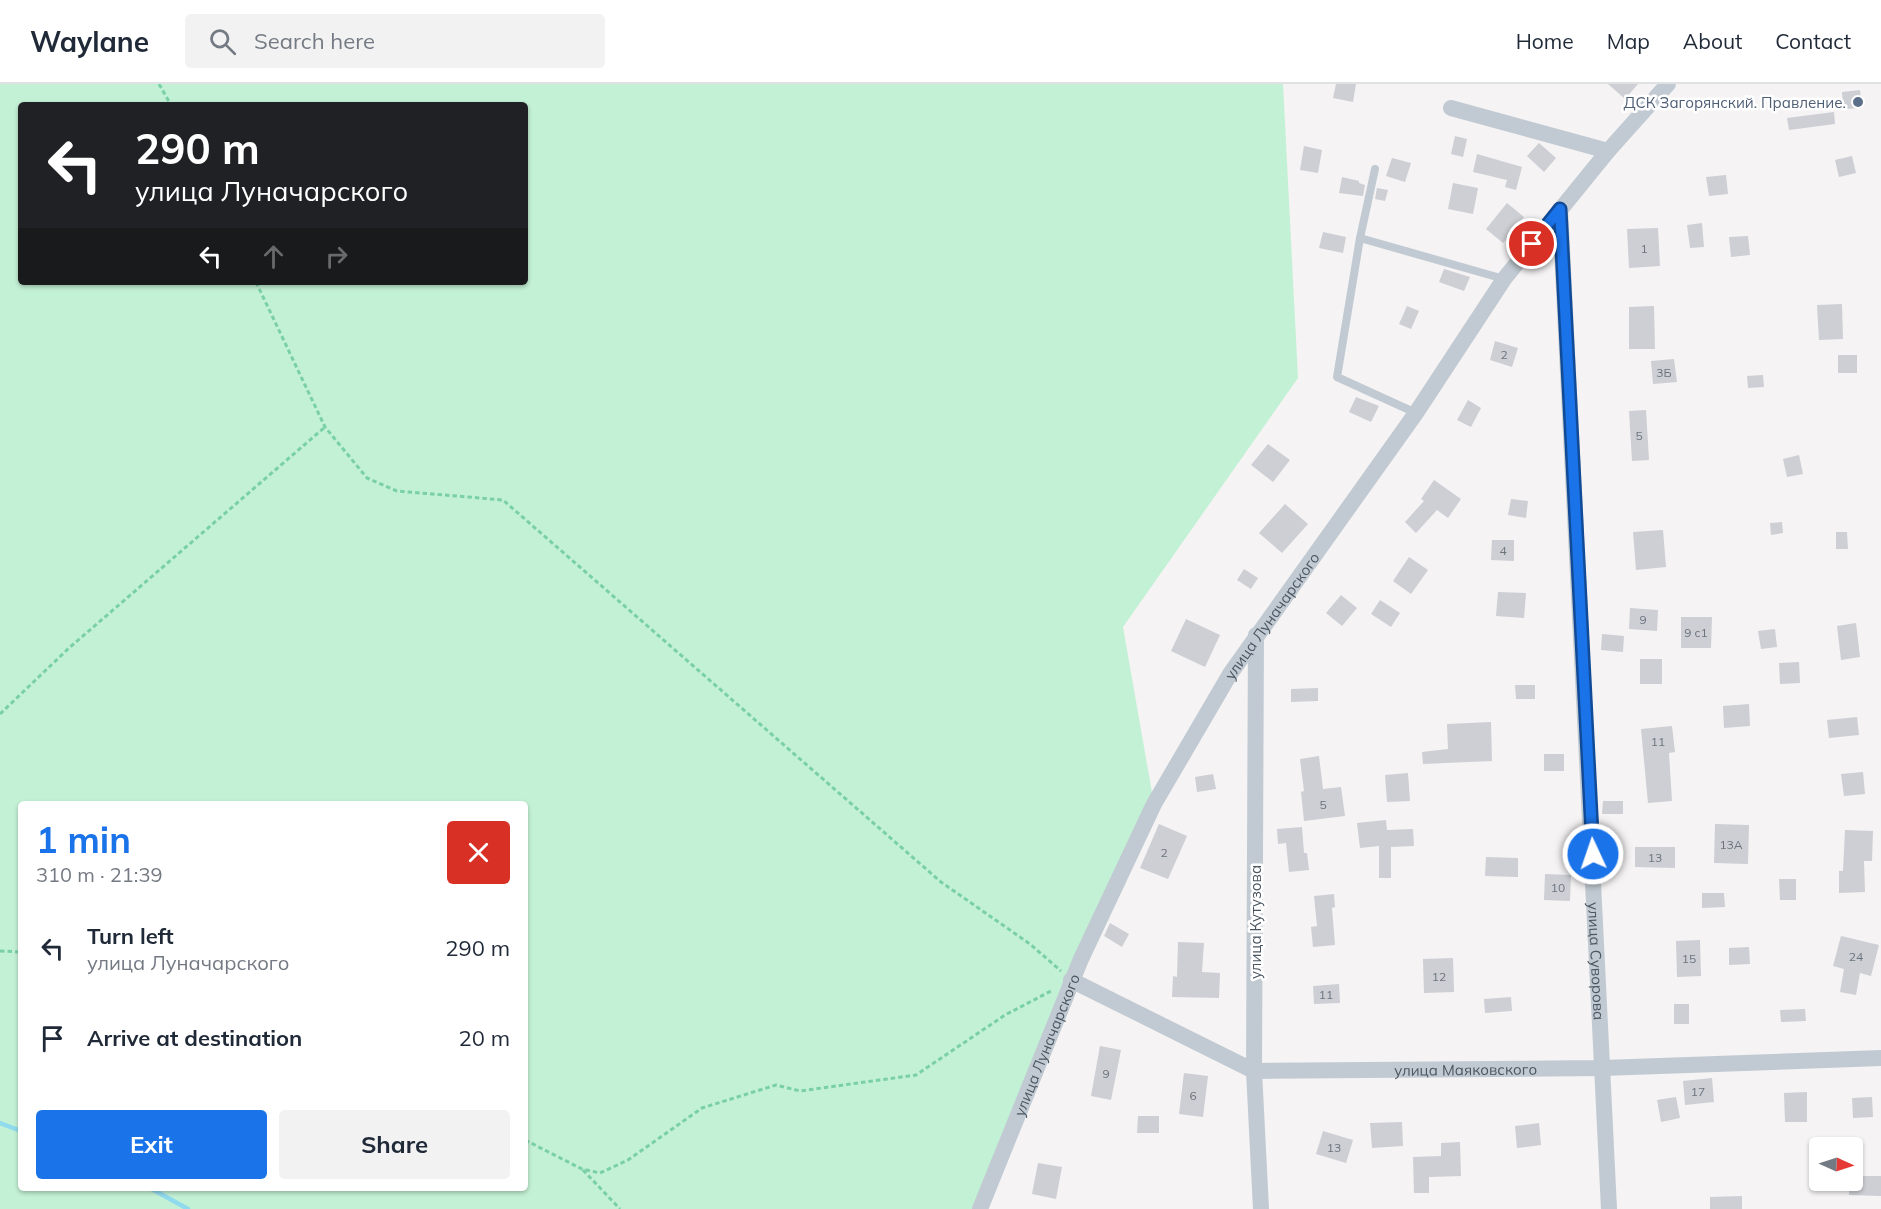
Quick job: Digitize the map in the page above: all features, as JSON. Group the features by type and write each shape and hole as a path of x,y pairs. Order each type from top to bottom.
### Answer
{"street":[{"name":"улица Луначарского","path":"980,1209 1067,996 1071,980 1154,804 1230,674 1416,413 1504,279 1608,150 1668,84"},
{"path":"1451,108 1608,150"},
{"name":"улица Суворова","path":"1560,209 1609,1209"},
{"name":"улица Кутузова","path":"1256,635 1254,1071 1261,1209"},
{"name":"улица Маяковского","path":"1071,980 1254,1071 1603,1068 1881,1058"}],"lane":[{"path":"1375,169 1360,238 1337,377 1416,413"},
{"path":"1360,238 1504,279"}],"path":[{"path":"159,84 169,102"},
{"path":"257,285 325,427 367,478 397,491 503,500 941,882 1030,944 1071,980 1005,1015 916,1075 800,1091 776,1085 702,1108 628,1160 600,1173 582,1168 528,1141"},
{"path":"0,714 69,648 325,427"},
{"path":"0,951 18,952"},
{"path":"582,1168 620,1209"}],"green space":[{"path":"0,84 1283,84 1298,378 1123,627 1154,804 980,1209 0,1209"}],"building":[{"path":"1336,84 1356,84 1353,102 1333,98"},
{"path":"1608,84 1638,84 1625,99"},
{"path":"1860,90 1862,108 1843,109 1842,92"},
{"path":"1834,112 1835,124 1789,130 1787,118"},
{"path":"1455,136 1467,139 1463,157 1451,154"},
{"path":"1539,143 1556,158 1544,172 1527,156"},
{"path":"1304,146 1322,150 1318,173 1300,170"},
{"path":"1477,154 1522,167 1516,190 1505,187 1507,180 1473,172"},
{"path":"1852,156 1856,173 1839,177 1835,160"},
{"path":"1392,158 1411,163 1405,182 1386,176"},
{"path":"1726,175 1728,194 1709,196 1706,177"},
{"path":"1342,177 1359,181 1365,185 1363,196 1339,193"},
{"path":"1453,183 1478,188 1473,214 1448,209"},
{"path":"1377,188 1388,190 1385,201 1375,199"},
{"path":"1507,203 1524,217 1503,243 1486,229"},
{"path":"1702,223 1704,247 1690,248 1687,225"},
{"path":"1658,228 1660,266 1629,268 1627,229"},
{"path":"1323,232 1346,237 1343,253 1319,248"},
{"path":"1748,236 1750,255 1731,257 1729,237"},
{"path":"1444,269 1470,277 1464,291 1439,282"},
{"path":"1842,304 1843,339 1819,340 1817,305"},
{"path":"1407,306 1419,311 1411,329 1399,324"},
{"path":"1654,306 1655,349 1629,349 1629,307"},
{"path":"1495,341 1518,348 1512,367 1490,360"},
{"path":"1838,355 1857,355 1857,373 1838,373"},
{"path":"1674,359 1677,382 1653,384 1651,361"},
{"path":"1763,375 1764,387 1748,388 1747,376"},
{"path":"1356,397 1379,406 1371,422 1349,412"},
{"path":"1468,400 1481,408 1471,427 1457,420"},
{"path":"1646,410 1649,460 1632,461 1629,411"},
{"path":"1268,444 1290,460 1273,482 1251,465"},
{"path":"1799,455 1803,474 1787,477 1783,459"},
{"path":"1434,480 1461,499 1448,518 1437,510 1416,533 1405,522 1424,501 1421,499"},
{"path":"1511,499 1528,501 1526,518 1508,515"},
{"path":"1285,504 1308,524 1282,553 1259,533"},
{"path":"1782,522 1783,533 1771,535 1770,523"},
{"path":"1663,530 1666,567 1636,570 1633,532"},
{"path":"1836,532 1847,532 1848,549 1836,549"},
{"path":"1492,540 1514,540 1514,561 1491,560"},
{"path":"1409,557 1428,570 1411,594 1393,581"},
{"path":"1244,569 1258,578 1251,589 1237,580"},
{"path":"1498,592 1526,593 1524,618 1496,616"},
{"path":"1341,595 1357,608 1342,626 1326,613"},
{"path":"1380,600 1400,613 1391,627 1371,614"},
{"path":"1630,608 1658,610 1657,631 1629,629"},
{"path":"1681,617 1712,617 1711,648 1681,648"},
{"path":"1186,619 1220,635 1205,667 1171,651"},
{"path":"1856,623 1860,657 1841,660 1837,626"},
{"path":"1775,629 1777,647 1761,649 1758,631"},
{"path":"1602,634 1624,636 1623,652 1601,650"},
{"path":"1640,659 1662,659 1662,684 1640,684"},
{"path":"1799,662 1800,683 1780,684 1779,663"},
{"path":"1515,685 1535,685 1535,699 1516,699"},
{"path":"1318,688 1318,701 1291,702 1291,689"},
{"path":"1749,704 1750,726 1724,728 1723,706"},
{"path":"1857,717 1859,735 1829,738 1827,720"},
{"path":"1491,722 1492,761 1423,764 1422,752 1448,749 1447,724"},
{"path":"1672,726 1675,752 1669,753 1672,801 1648,803 1641,729"},
{"path":"1544,754 1564,754 1564,771 1544,771"},
{"path":"1319,756 1323,789 1341,787 1345,816 1304,821 1301,792 1304,791 1300,759"},
{"path":"1863,772 1865,794 1844,796 1841,774"},
{"path":"1408,773 1410,801 1387,802 1385,775"},
{"path":"1213,774 1216,789 1197,792 1195,777"},
{"path":"1603,801 1623,801 1623,814 1602,814"},
{"path":"1386,820 1387,830 1413,829 1414,846 1391,847 1391,878 1379,878 1379,846 1360,848 1357,823"},
{"path":"1159,824 1187,836 1168,879 1140,868"},
{"path":"1715,824 1749,825 1748,864 1714,863"},
{"path":"1302,827 1304,853 1307,853 1309,870 1289,872 1286,843 1278,844 1277,829"},
{"path":"1845,830 1873,831 1872,861 1864,861 1865,892 1839,893 1839,871 1843,871"},
{"path":"1635,847 1675,847 1675,868 1635,867"},
{"path":"1486,857 1518,858 1518,877 1485,876"},
{"path":"1545,874 1571,875 1570,901 1544,900"},
{"path":"1779,879 1796,879 1796,900 1780,900"},
{"path":"1702,893 1724,893 1725,907 1702,908"},
{"path":"1334,894 1335,907 1332,908 1335,945 1313,947 1311,927 1317,926 1314,896"},
{"path":"1110,923 1129,934 1122,947 1104,936"},
{"path":"1841,936 1879,945 1871,976 1860,973 1856,995 1840,992 1844,969 1833,966"},
{"path":"1700,940 1701,976 1677,977 1676,941"},
{"path":"1178,942 1204,943 1202,972 1220,973 1219,998 1172,997 1173,976 1177,977"},
{"path":"1749,947 1750,964 1729,965 1729,948"},
{"path":"1453,958 1454,992 1424,993 1423,959"},
{"path":"1339,984 1340,1003 1314,1004 1313,986"},
{"path":"1511,997 1512,1011 1485,1013 1484,999"},
{"path":"1674,1004 1689,1004 1689,1024 1674,1024"},
{"path":"1805,1009 1806,1021 1781,1022 1780,1010"},
{"path":"1100,1046 1121,1050 1111,1100 1091,1096"},
{"path":"1184,1073 1208,1076 1203,1117 1179,1114"},
{"path":"1712,1078 1714,1102 1685,1105 1683,1081"},
{"path":"1807,1092 1807,1122 1785,1122 1784,1093"},
{"path":"1676,1097 1680,1118 1661,1122 1657,1100"},
{"path":"1872,1097 1873,1117 1853,1118 1852,1098"},
{"path":"1138,1116 1159,1116 1159,1133 1137,1133"},
{"path":"1402,1122 1403,1146 1372,1148 1370,1123"},
{"path":"1539,1123 1541,1145 1517,1148 1515,1126"},
{"path":"1323,1131 1353,1140 1346,1163 1316,1154"},
{"path":"1460,1142 1461,1176 1429,1177 1429,1193 1414,1193 1413,1157 1441,1156 1441,1143"},
{"path":"1038,1163 1062,1167 1056,1199 1032,1194"},
{"path":"1863,1176 1881,1176 1881,1196 1849,1195 1849,1191 1863,1191"},
{"path":"1742,1196 1742,1209 1710,1209 1710,1197"}],"waterway":[{"path":"0,1123 18,1130"},
{"path":"155,1191 188,1209"}],"place":[{"name":"ДСК Загорянский. Правление.","path":"1858,102"}],"route":[{"path":"1532,244 1560,209 1593,854"}]}
